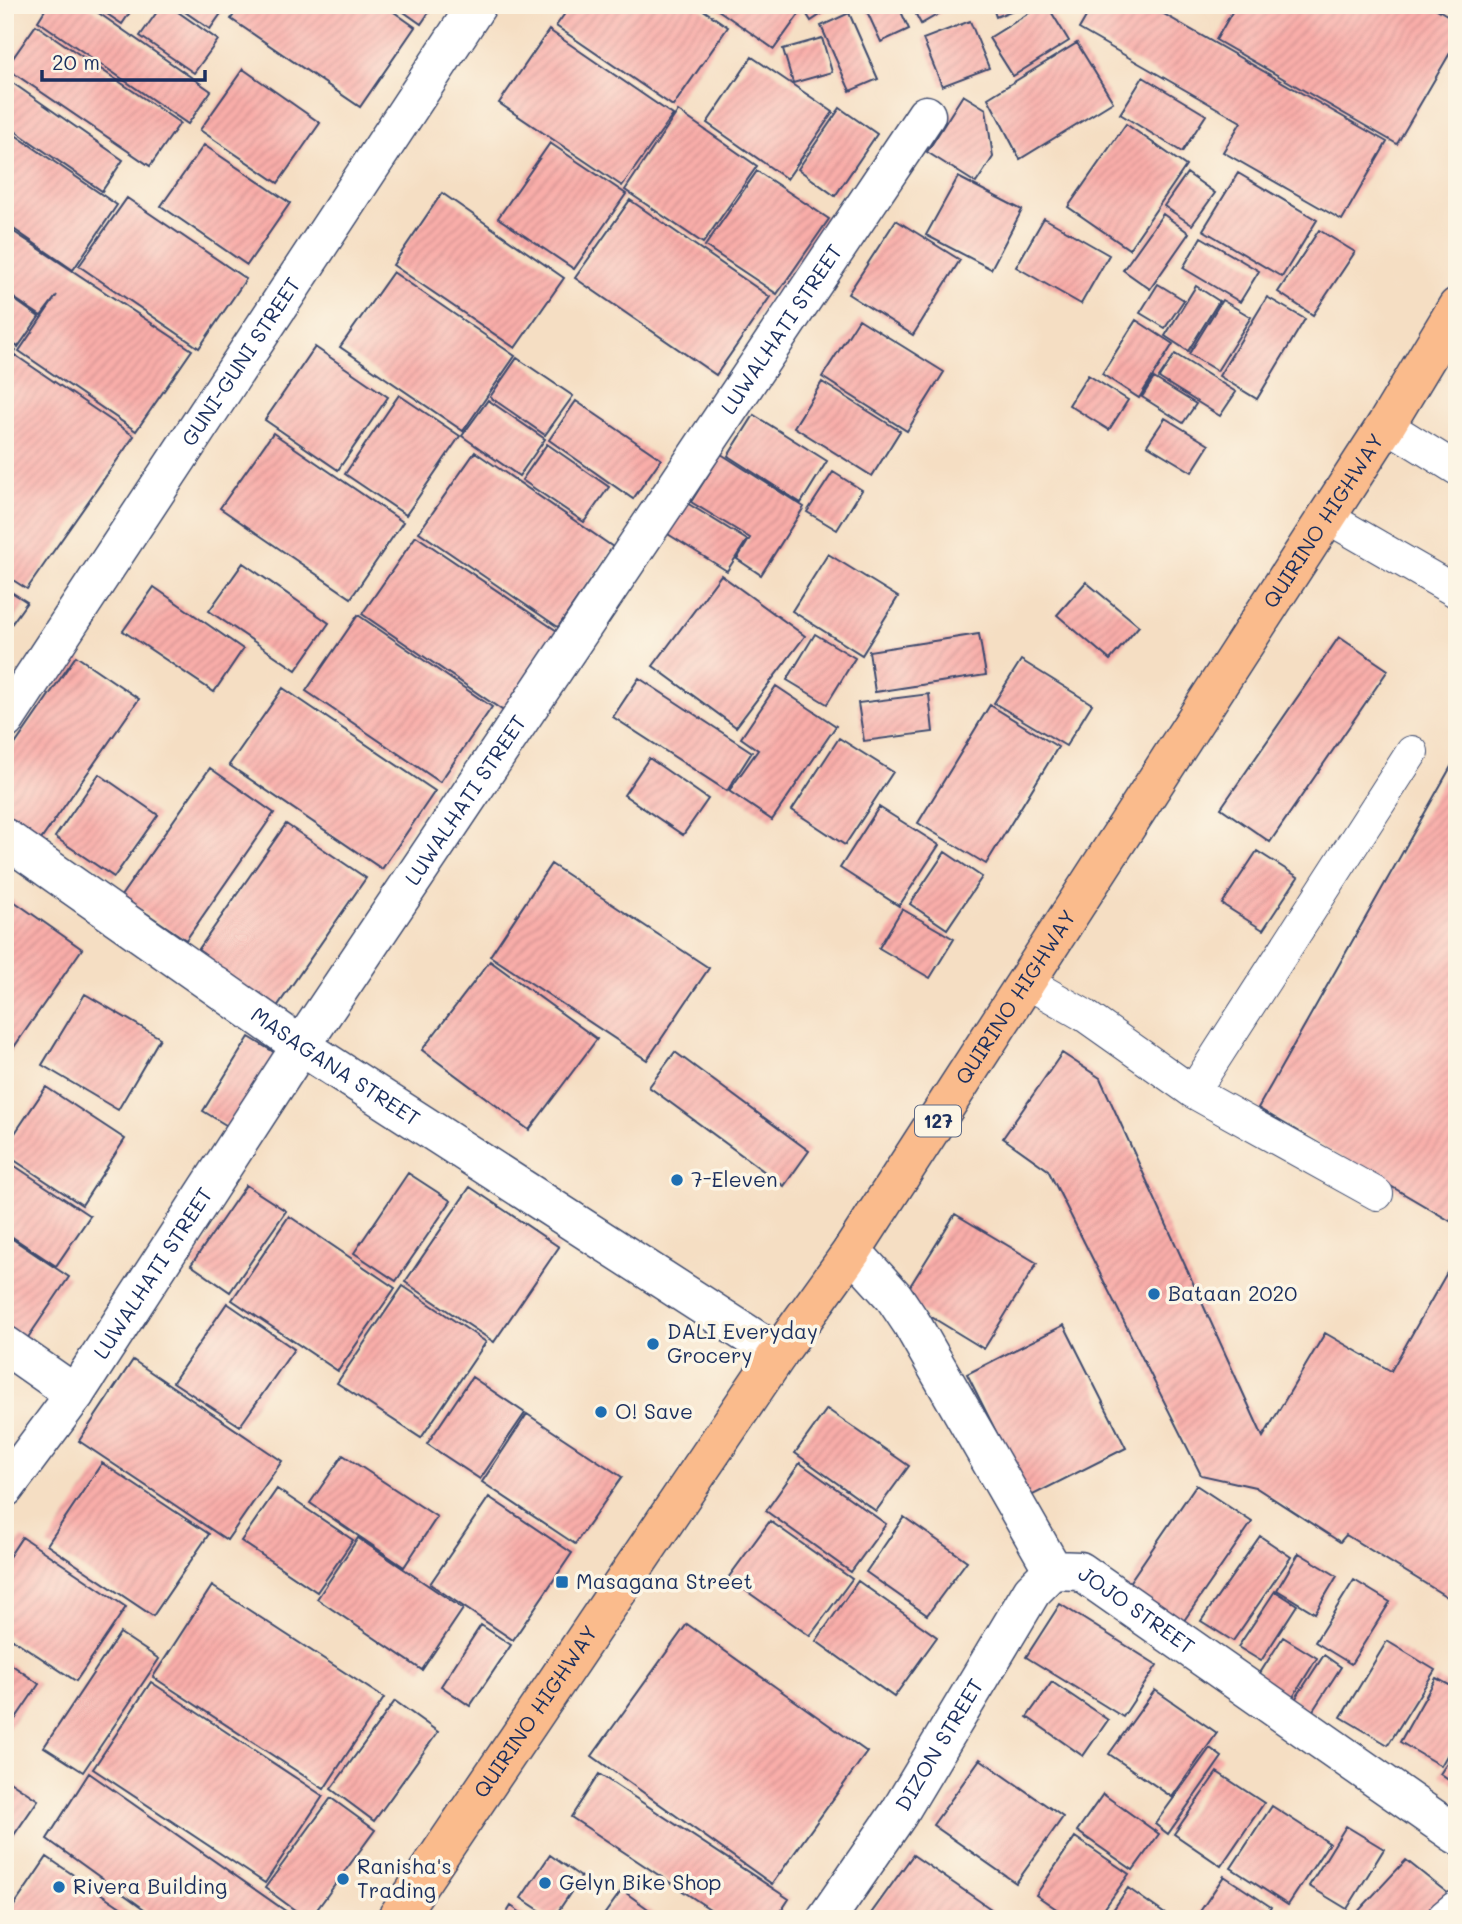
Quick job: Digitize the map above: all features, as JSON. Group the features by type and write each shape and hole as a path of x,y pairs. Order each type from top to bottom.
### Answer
{"main road":[{"name":"QUIRINO HIGHWAY","path":"396,1919 778,1354 852,1251 1386,425 1457,307"}],"street":[{"name":"GUNI-GUNI STREET","path":"5,720 477,5"},
{"name":"LUWALHATI STREET","path":"5,1488 75,1394 301,1045 926,115"},
{"name":"MASAGANA STREET","path":"5,838 301,1045 778,1354"},
{"name":"JOJO STREET","path":"852,1251 894,1297 912,1324 1053,1570 1080,1571 1457,1835"},
{"path":"5,1345 75,1394"},
{"name":"DIZON STREET","path":"826,1919 899,1813 1032,1591 1053,1570"},
{"path":"1446,1919 1457,1910"}],"lane":[{"path":"1386,425 1457,469"},
{"path":"1325,516 1457,592"},
{"path":"1193,1092 1412,751"},
{"path":"1028,982 1084,1015 1193,1092 1377,1194"}],"building":[{"path":"48,5 87,5 211,91 188,124 38,21"},
{"path":"94,5 135,5 122,24"},
{"path":"162,5 168,5 218,40 194,73 140,36"},
{"path":"175,5 227,5 210,29"},
{"path":"240,5 384,5 415,27 360,107 231,19"},
{"path":"394,5 434,5 421,24"},
{"path":"571,5 696,5 728,27 673,106 556,26"},
{"path":"711,5 790,5 800,13 774,49"},
{"path":"801,5 835,5 811,21"},
{"path":"864,5 898,5 909,29 881,42"},
{"path":"911,5 954,5 921,24"},
{"path":"992,5 1026,5 996,17"},
{"path":"1042,5 1047,5 1069,41 1013,76 989,38"},
{"path":"1093,5 1148,5 1387,142 1342,220 1223,152 1241,122 1079,29"},
{"path":"1236,5 1430,5 1457,21 1457,41 1397,144 1216,40"},
{"path":"849,13 878,79 850,91 821,26"},
{"path":"970,21 989,68 942,86 923,39"},
{"path":"36,25 180,123 150,166 6,68"},
{"path":"549,30 673,115 622,186 499,103"},
{"path":"822,38 832,72 793,83 783,49"},
{"path":"1077,43 1113,102 1020,159 988,98"},
{"path":"752,57 833,112 787,179 707,123"},
{"path":"243,69 320,123 278,183 200,130"},
{"path":"1143,77 1206,115 1182,152 1120,114"},
{"path":"7,79 123,160 102,191 5,124"},
{"path":"963,95 986,109 993,157 976,183 927,152"},
{"path":"840,108 877,134 835,196 798,169"},
{"path":"678,111 757,166 703,243 625,190"},
{"path":"1126,124 1186,166 1129,249 1068,207"},
{"path":"5,128 117,205 73,270 5,223"},
{"path":"550,143 626,194 574,269 498,218"},
{"path":"204,145 290,203 247,265 161,206"},
{"path":"757,171 829,219 777,294 705,246"},
{"path":"1187,173 1215,193 1192,225 1164,206"},
{"path":"1238,173 1317,220 1282,277 1203,230"},
{"path":"958,177 1022,210 991,269 926,235"},
{"path":"442,193 564,278 515,348 393,265"},
{"path":"127,198 246,279 199,348 79,266"},
{"path":"630,200 770,297 716,375 575,278"},
{"path":"1163,214 1189,233 1150,289 1123,270"},
{"path":"1044,218 1109,255 1081,304 1016,267"},
{"path":"896,220 960,260 913,335 848,294"},
{"path":"5,226 192,350 136,431 19,351 57,295 41,316 5,292"},
{"path":"1319,230 1355,252 1313,315 1278,292"},
{"path":"1201,237 1259,271 1240,302 1183,268"},
{"path":"393,272 515,356 463,431 340,347"},
{"path":"1158,284 1184,300 1165,328 1140,313"},
{"path":"1196,286 1219,301 1188,351 1165,336"},
{"path":"5,293 39,317 18,347 5,338"},
{"path":"1267,297 1305,319 1257,399 1219,376"},
{"path":"1222,300 1251,317 1217,371 1189,354"},
{"path":"859,319 944,372 907,431 822,377"},
{"path":"1136,320 1173,344 1139,398 1102,374"},
{"path":"5,342 16,350 5,366"},
{"path":"315,347 388,397 338,470 265,420"},
{"path":"1175,354 1236,392 1220,416 1159,378"},
{"path":"15,355 134,436 27,589 5,575 5,369"},
{"path":"517,358 573,396 545,435 490,397"},
{"path":"1088,375 1128,400 1109,430 1069,405"},
{"path":"1154,378 1196,404 1183,423 1142,397"},
{"path":"822,382 900,431 872,476 794,427"},
{"path":"399,395 460,436 406,515 345,474"},
{"path":"488,400 545,439 519,476 462,436"},
{"path":"576,401 661,459 633,499 549,440"},
{"path":"754,415 827,461 801,503 728,456"},
{"path":"1165,418 1209,445 1192,472 1147,445"},
{"path":"273,433 403,522 351,598 220,508"},
{"path":"547,444 609,487 584,522 522,480"},
{"path":"475,452 613,547 558,627 419,532"},
{"path":"721,454 804,507 761,575 737,559 750,538 691,502"},
{"path":"833,472 862,490 837,530 807,512"},
{"path":"682,500 747,540 727,571 663,531"},
{"path":"416,536 560,633 505,712 362,614"},
{"path":"828,554 898,597 862,655 792,611"},
{"path":"243,563 329,623 296,670 209,611"},
{"path":"721,575 805,636 736,727 653,666"},
{"path":"1086,582 1139,626 1110,660 1057,615"},
{"path":"154,587 243,649 214,692 123,631"},
{"path":"5,588 27,602 5,633"},
{"path":"358,615 492,707 440,782 306,691"},
{"path":"815,634 855,658 827,704 787,680"},
{"path":"979,634 986,675 875,692 869,651"},
{"path":"1339,637 1388,670 1270,842 1221,808"},
{"path":"76,656 139,699 38,844 5,822 5,759"},
{"path":"1021,660 1092,704 1066,746 994,703"},
{"path":"639,678 752,752 727,791 613,717"},
{"path":"776,686 836,726 772,820 729,791 758,750 741,738"},
{"path":"283,688 435,791 382,869 229,765"},
{"path":"929,694 933,732 864,741 858,703"},
{"path":"990,705 1058,747 986,864 918,823"},
{"path":"839,738 893,772 845,845 792,810"},
{"path":"1457,756 1457,1225 1258,1108"},
{"path":"649,758 708,799 683,835 624,795"},
{"path":"210,768 274,813 186,940 121,896"},
{"path":"99,774 158,815 114,877 55,837"},
{"path":"879,807 939,845 899,906 840,868"},
{"path":"286,824 366,878 274,1011 194,956"},
{"path":"1257,851 1298,877 1263,930 1222,904"},
{"path":"945,852 982,877 947,929 910,904"},
{"path":"551,864 709,968 647,1060 490,956"},
{"path":"5,895 82,949 5,1060"},
{"path":"902,909 954,939 930,978 879,948"},
{"path":"490,961 597,1039 529,1130 422,1050"},
{"path":"85,994 160,1038 118,1110 42,1065"},
{"path":"249,1037 280,1056 234,1130 203,1111"},
{"path":"675,1052 809,1151 784,1186 649,1087"},
{"name":"Bataan 2020","path":"1062,1053 1100,1078 1263,1437 1325,1333 1391,1371 1457,1255 1457,1603 1346,1535 1340,1542 1255,1487 1201,1475 1048,1170 1003,1138"},
{"path":"46,1087 125,1139 82,1205 5,1154 5,1148"},
{"path":"9,1162 90,1216 56,1266 5,1232 5,1168"},
{"path":"408,1173 451,1201 396,1281 354,1253"},
{"path":"246,1185 286,1211 230,1292 191,1265"},
{"path":"470,1187 559,1247 494,1342 405,1282"},
{"path":"955,1214 1037,1263 984,1349 902,1299"},
{"path":"289,1216 395,1288 338,1371 232,1300"},
{"path":"5,1234 69,1277 25,1342 5,1329"},
{"path":"403,1286 486,1342 421,1438 337,1383"},
{"path":"227,1303 294,1349 240,1426 173,1382"},
{"path":"1064,1325 1126,1448 1029,1497 967,1374"},
{"path":"133,1360 282,1461 227,1540 79,1441"},
{"path":"472,1377 525,1413 480,1479 427,1444"},
{"path":"827,1409 909,1466 876,1511 795,1453"},
{"path":"527,1414 622,1477 575,1544 482,1482"},
{"path":"343,1455 437,1517 404,1567 310,1503"},
{"path":"102,1463 209,1534 153,1616 47,1545"},
{"path":"800,1463 886,1524 851,1572 766,1511"},
{"path":"1196,1485 1252,1522 1174,1635 1122,1593"},
{"path":"277,1489 353,1540 317,1592 241,1541"},
{"path":"489,1497 572,1553 513,1640 430,1584"},
{"path":"904,1517 967,1561 927,1615 866,1572"},
{"path":"770,1521 852,1579 810,1636 728,1578"},
{"path":"1260,1536 1291,1557 1233,1641 1201,1621"},
{"path":"22,1537 126,1607 76,1681 5,1634 5,1563"},
{"path":"358,1538 463,1609 422,1670 317,1599"},
{"path":"1299,1553 1337,1576 1315,1613 1277,1590"},
{"path":"1354,1580 1390,1602 1351,1664 1315,1642"},
{"path":"858,1581 937,1637 894,1697 816,1641"},
{"path":"212,1586 384,1698 324,1789 153,1677"},
{"path":"1275,1591 1297,1605 1261,1661 1238,1647"},
{"path":"1060,1604 1157,1665 1123,1717 1026,1657"},
{"path":"687,1624 867,1752 772,1884 592,1756"},
{"path":"481,1625 511,1645 470,1706 441,1686"},
{"path":"120,1633 159,1659 83,1772 44,1747"},
{"path":"1283,1637 1317,1658 1290,1702 1255,1681"},
{"path":"1387,1641 1435,1670 1388,1745 1341,1717"},
{"path":"1324,1655 1341,1667 1312,1712 1294,1701"},
{"path":"5,1660 39,1684 5,1734"},
{"path":"1436,1678 1457,1689 1457,1738 1441,1766 1400,1742"},
{"path":"151,1682 323,1796 265,1883 93,1769"},
{"path":"1052,1682 1108,1720 1083,1756 1027,1717"},
{"path":"1155,1690 1217,1733 1172,1797 1109,1754"},
{"path":"395,1701 438,1732 374,1821 331,1789"},
{"path":"1210,1748 1222,1757 1168,1834 1155,1824"},
{"path":"1457,1748 1457,1786 1440,1774"},
{"path":"980,1759 1063,1817 1016,1883 933,1825"},
{"path":"1217,1772 1264,1803 1221,1866 1174,1834"},
{"path":"89,1773 297,1919 158,1919 47,1839"},
{"path":"599,1774 789,1899 776,1919 725,1919 571,1817"},
{"path":"5,1778 38,1800 5,1848"},
{"path":"1103,1794 1159,1834 1133,1870 1077,1831"},
{"path":"331,1798 375,1830 310,1919 307,1919 265,1888"},
{"path":"1272,1806 1329,1843 1288,1905 1231,1868"},
{"path":"1346,1826 1384,1849 1347,1909 1309,1886"},
{"path":"1075,1837 1129,1874 1097,1919 1071,1919 1036,1895"},
{"path":"550,1855 581,1877 553,1919 521,1898"},
{"path":"913,1855 1001,1916 999,1919 867,1919"},
{"name":"Rivera Building","path":"47,1857 138,1919 5,1919"},
{"path":"1406,1860 1450,1895 1425,1919 1351,1919"},
{"path":"1224,1876 1271,1907 1264,1919 1201,1919 1197,1916"},
{"path":"1128,1888 1172,1919 1107,1919"},
{"path":"622,1890 662,1919 601,1919"},
{"path":"511,1906 530,1919 503,1919"}],"place":[{"name":"7-Eleven","path":"677,1180"},
{"name":"Bataan 2020","path":"1154,1294"},
{"name":"DALI Everyday Grocery","path":"653,1344"},
{"name":"O! Save","path":"601,1412"},
{"name":"Masagana Street","path":"562,1582"},
{"name":"Ranisha's Trading","path":"343,1879"},
{"name":"Gelyn Bike Shop","path":"545,1883"},
{"name":"Rivera Building","path":"59,1887"}]}
